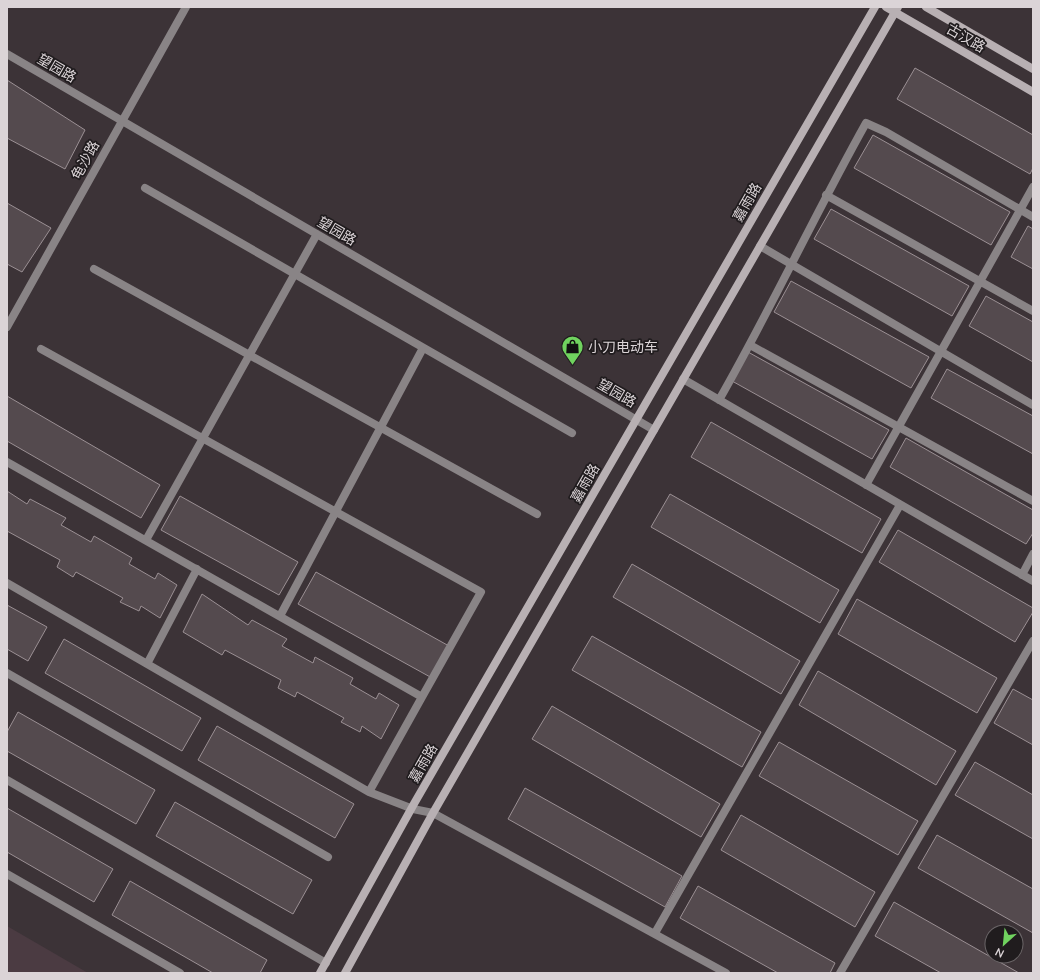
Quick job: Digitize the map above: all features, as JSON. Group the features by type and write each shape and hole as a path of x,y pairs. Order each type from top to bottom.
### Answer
{"main road":[{"name":"嘉雨路","path":"320,973 636,419 875,7"},
{"name":"古汉路","path":"886,7 897,10 1033,92"},
{"name":"古汉路","path":"926,7 1033,69"},
{"path":"345,973 433,813 897,10"}],"street":[{"name":"龟沙路","path":"7,327 186,7"},
{"name":"望园路","path":"7,54 654,430"},
{"path":"719,400 750,345 792,265 826,195 866,123 886,132 1033,217"},
{"path":"866,485 1033,187"},
{"path":"145,188 572,433"},
{"path":"826,195 1033,311"},
{"path":"146,540 316,234"},
{"path":"760,246 940,353 1033,405"},
{"path":"94,269 537,514"},
{"path":"750,345 1033,501"},
{"path":"280,616 423,348"},
{"path":"41,349 481,592 369,792"},
{"path":"683,379 1033,581"},
{"path":"7,462 422,697"},
{"path":"656,933 900,504"},
{"path":"1022,575 1033,554"},
{"path":"147,664 197,569"},
{"path":"7,583 369,792 413,809 433,813 656,933 726,973"},
{"path":"840,973 1033,641"},
{"path":"7,673 328,857"},
{"path":"7,780 326,963"},
{"path":"7,874 180,973"}],"shaded area":[{"path":"7,926 88,973 7,973"}],"building":[{"path":"915,68 1033,135 1033,168 1030,174 897,99"},
{"path":"7,80 85,130 65,169 7,138"},
{"path":"873,135 1010,212 991,245 854,168"},
{"path":"7,203 51,228 22,272 7,264"},
{"path":"831,209 969,286 952,316 814,239"},
{"path":"1028,226 1033,229 1033,269 1011,257"},
{"path":"791,281 929,357 911,388 774,312"},
{"path":"986,296 1033,322 1033,362 969,326"},
{"path":"748,352 889,430 872,459 732,381"},
{"path":"947,369 1033,416 1033,454 931,398"},
{"path":"7,396 160,485 141,518 7,441"},
{"path":"711,422 881,519 862,553 691,457"},
{"path":"906,438 1033,510 1033,533 1026,544 890,467"},
{"path":"7,491 27,504 30,499 66,518 61,525 91,542 94,536 132,558 129,564 155,579 158,573 177,585 160,618 141,606 139,611 120,602 123,598 76,572 73,577 57,567 60,560 7,531"},
{"path":"670,494 839,590 820,623 651,527"},
{"path":"180,496 298,562 279,595 161,530"},
{"path":"898,530 1033,608 1033,612 1015,642 879,562"},
{"path":"632,564 800,661 781,694 613,597"},
{"path":"316,572 449,646 432,678 298,604"},
{"path":"202,594 248,625 252,620 287,639 282,646 313,663 315,657 353,678 350,684 376,699 379,693 399,705 381,739 362,726 360,732 341,722 344,718 297,692 295,697 278,688 281,680 225,650 222,655 183,632"},
{"path":"857,599 997,678 977,713 838,634"},
{"path":"7,605 47,627 28,661 7,649"},
{"path":"592,636 761,732 742,767 572,670"},
{"path":"64,639 201,718 182,751 45,673"},
{"path":"818,671 956,751 936,785 799,705"},
{"path":"1013,689 1033,700 1033,745 994,723"},
{"path":"552,706 720,804 701,837 532,739"},
{"path":"18,712 155,790 136,824 7,751 7,732"},
{"path":"217,726 354,804 335,838 198,760"},
{"path":"779,742 918,821 898,855 759,776"},
{"path":"975,762 1033,795 1033,839 955,795"},
{"path":"525,788 682,876 665,907 508,819"},
{"path":"175,802 312,880 293,914 156,836"},
{"path":"7,808 113,869 94,902 7,852"},
{"path":"741,815 875,892 855,927 721,850"},
{"path":"937,835 1033,889 1033,933 1024,928 1024,924 1017,924 918,868"},
{"path":"130,881 267,960 260,973 213,973 112,915"},
{"path":"698,886 835,963 830,973 778,973 680,918"},
{"path":"894,902 984,953 984,964 1003,964 1019,973 941,973 875,936"}],"place":[{"name":"小刀电动车","path":"572,366"}]}
